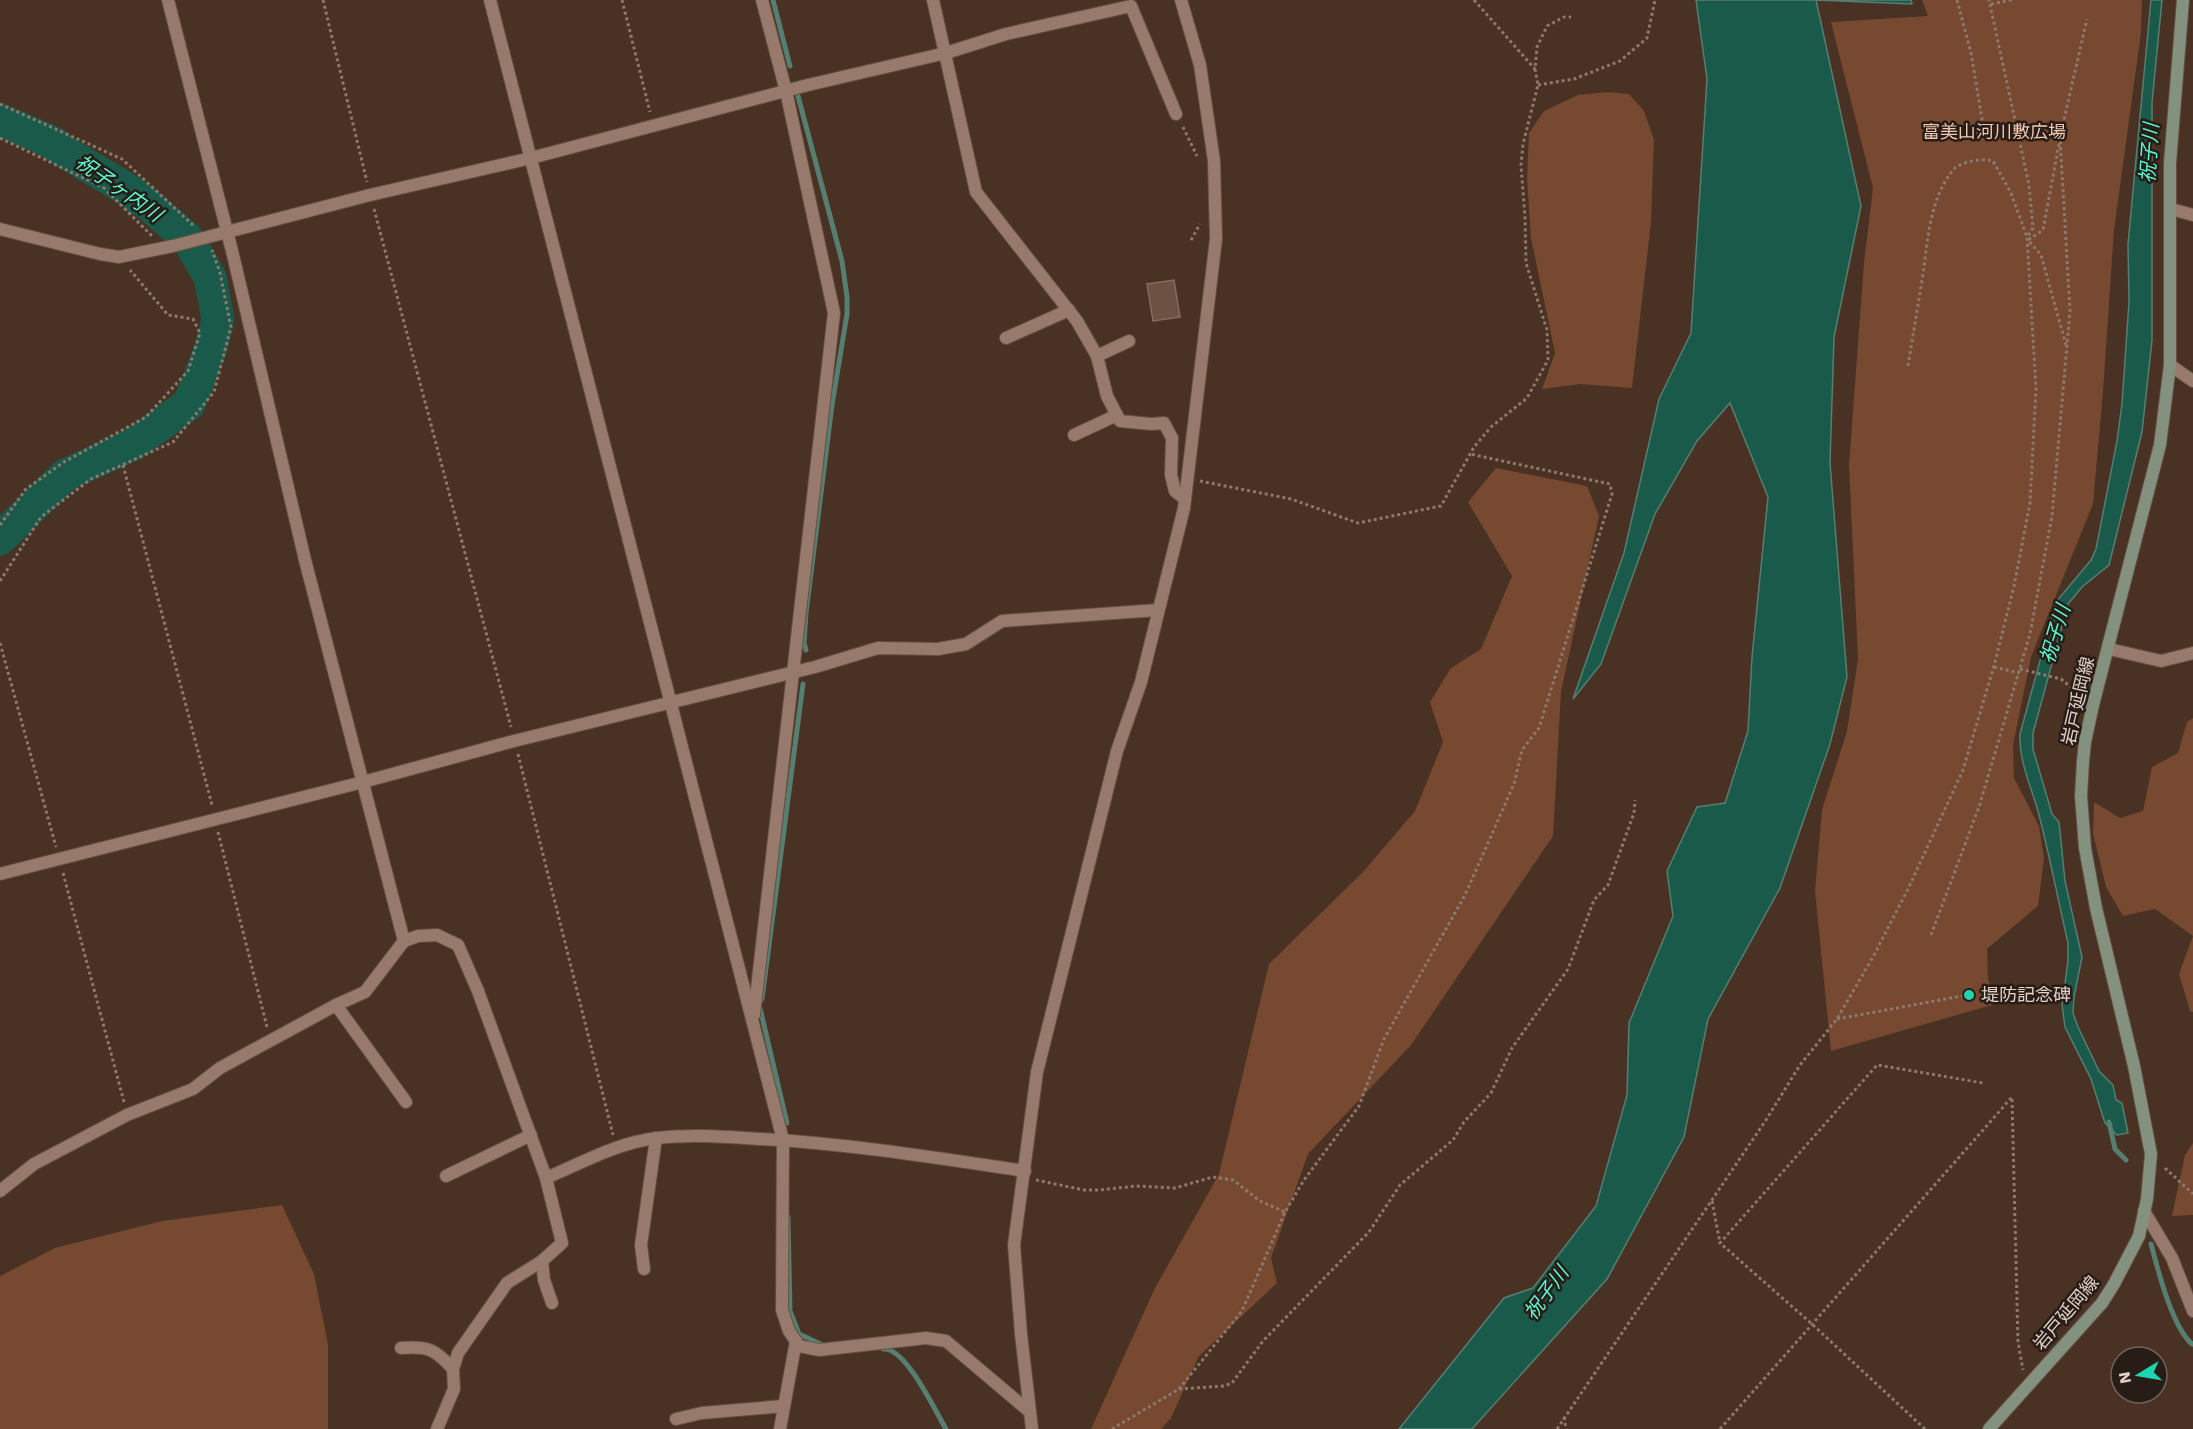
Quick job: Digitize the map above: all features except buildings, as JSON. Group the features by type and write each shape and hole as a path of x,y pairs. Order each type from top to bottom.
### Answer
{"main road":[{"name":"岩戸延岡線","path":"1989,1429 2102,1303 2139,1236 2147,1199 2151,1154 2134,1066 2096,908 2085,848 2081,796 2085,742 2160,446 2170,365 2170,163 2183,0"}],"street":[{"path":"168,0 227,232 304,560 404,941"},
{"path":"490,0 783,1140 782,1310 789,1331 799,1346 819,1350 926,1338 946,1341 1030,1412"},
{"path":"753,1020 834,313 786,91 762,0"},
{"path":"933,0 976,192 1069,310 1097,356 1107,396 1120,421 1164,423 1172,438 1171,475 1175,492 1185,499"},
{"path":"1032,1429 1014,1245 1037,1072 1117,751 1141,682 1185,508 1216,239 1214,162 1200,65 1181,0"},
{"path":"0,229 119,257 531,158 786,91 946,53 1006,34 1131,6 1176,114"},
{"path":"2170,209 2193,215"},
{"path":"1006,338 1069,310"},
{"path":"1097,356 1129,341"},
{"path":"2170,365 2193,381"},
{"path":"1074,435 1117,415"},
{"path":"0,874 59,857 363,782 514,741 671,704 878,648 938,649 966,644 1002,621 1158,610"},
{"path":"2109,649 2161,661 2193,652"},
{"path":"0,1191 34,1164 127,1115 193,1089 220,1068 336,1005 365,992 404,941 418,936 437,935 458,945 478,991 531,1135 546,1178 562,1242 542,1261 507,1283 459,1353 453,1369 454,1389 437,1429"},
{"path":"336,1005 406,1102"},
{"path":"446,1176 531,1135"},
{"path":"546,1178 616,1148 656,1138 698,1136 783,1140 890,1150 1024,1175"},
{"path":"644,1269 641,1245 656,1138"},
{"path":"2144,1211 2172,1258 2193,1311"},
{"path":"542,1261 544,1280 552,1303"},
{"path":"780,1429 796,1341"},
{"path":"402,1348 419,1347 438,1352 453,1369"},
{"path":"676,1419 702,1413 784,1406"}],"path":[{"path":"323,0 370,195 514,741 616,1148"},
{"path":"622,0 654,125"},
{"path":"1474,0 1535,69"},
{"path":"1538,85 1574,79 1620,61 1647,38 1655,0"},
{"path":"1957,0 1971,53 1983,125"},
{"path":"2012,0 1990,2 2029,185 2033,228 2028,239"},
{"path":"1187,478 1291,499 1358,523 1441,506 1470,454 1491,427 1527,398 1548,360 1547,330 1526,263 1522,144 1538,85 1535,69 1537,47 1547,26 1564,17 1571,17"},
{"path":"2028,239 2043,230 2060,138 2087,19"},
{"path":"0,104 122,159 207,237 219,273 231,327 214,392 173,442 91,479 41,517 0,581"},
{"path":"0,138 104,188 168,247"},
{"path":"1931,935 1979,807 2030,634 2052,516 2070,311 2060,138"},
{"path":"1557,1429 1766,1120 1800,1065 1836,1019 1873,957 1908,889 1963,770 1994,666 2014,586 2030,503 2036,389 2028,239 2011,193 1994,160 1987,159 1956,167 1944,184 1933,212 1908,366"},
{"path":"2028,239 2041,255 2066,346"},
{"path":"0,525 26,489 64,462 146,417 188,371 200,333 193,319 168,315 119,257"},
{"path":"1112,1429 1179,1389 1242,1311 1285,1212 1304,1180 1359,1106 1384,1039 1465,896 1514,784 1522,750 1539,728 1612,494 1610,484 1470,454"},
{"path":"123,465 270,1040"},
{"path":"0,643 127,1115"},
{"path":"1994,666 2032,671 2061,679 2073,689"},
{"path":"1179,1389 1224,1386 1232,1383 1263,1341 1370,1232 1400,1185 1453,1140 1464,1122 1491,1093 1512,1048 1568,969 1594,900 1608,885 1634,813 1635,800"},
{"path":"1836,1019 1973,994"},
{"path":"1720,1243 1877,1065 1983,1083"},
{"path":"1720,1429 2012,1097 2018,1342 2026,1388"},
{"path":"2151,1154 2193,1194"},
{"path":"1024,1175 1078,1189 1099,1190 1136,1186 1175,1188 1213,1177 1233,1180 1260,1202 1285,1212"},
{"path":"1712,1200 1720,1243 1925,1429"},
{"path":"1564,1417 1566,1429"}],"green space":[{"name":"富美山河川敷広場","path":"1922,0 2142,0 2141,33 2114,230 2093,504 2031,657 2013,745 2014,778 2039,826 2044,858 2038,906 1987,949 1988,980 1999,1003 1831,1051 1815,891 1822,810 1847,731 1858,659 1849,465 1864,263 1873,188 1831,22 1928,16"},
{"path":"1608,92 1629,94 1644,111 1654,140 1651,222 1632,388 1580,384 1542,389 1555,353 1531,238 1527,179 1529,133 1544,111 1578,95"},
{"path":"1496,468 1587,486 1599,516 1561,692 1553,836 1411,1045 1308,1154 1271,1258 1277,1283 1199,1356 1171,1418 1161,1429 1091,1429 1154,1290 1219,1174 1269,964 1363,872 1415,811 1443,742 1430,702 1451,668 1481,649 1512,576 1468,502"},
{"path":"2193,718 2193,936 2155,909 2123,916 2106,887 2093,833 2094,802 2120,818 2143,811 2152,767 2178,753 2187,722"},
{"path":"2193,936 2193,1012 2190,1011 2179,974"},
{"path":"2193,1143 2193,1215 2172,1216 2185,1155"},
{"path":"282,1205 314,1274 328,1344 328,1429 0,1429 0,1276 55,1248 162,1221"}],"water":[{"path":"1696,0 1816,0 1861,206 1834,337 1830,463 1847,677 1830,744 1780,888 1708,1019 1684,1137 1607,1279 1472,1429 1399,1429 1504,1298 1533,1288 1596,1206 1627,1095 1629,1023 1673,916 1667,871 1697,807 1725,803 1748,731 1752,657 1768,497 1730,403 1697,441 1655,514 1601,664 1573,699 1624,553 1659,399 1691,333 1707,79"},
{"path":"1816,0 1911,0 1912,4"},
{"path":"2151,0 2162,0 2152,103 2152,340 2142,432 2109,565 2082,587 2068,604 2033,733 2033,749 2052,814 2059,822 2065,881 2082,957 2073,1013 2099,1071 2113,1085 2116,1100 2122,1103 2128,1133 2117,1135 2105,1123 2091,1079 2065,1027 2062,1005 2068,943 2043,831 2024,765 2020,734 2056,602 2091,560 2096,549 2117,441 2129,302 2128,244"}],"waterway":[{"path":"773,0 790,66"},
{"path":"798,96 842,261 847,297 847,314 832,405 806,613 804,643 806,650"},
{"name":"祝子ヶ内川","path":"0,120 54,143 55,146 143,200 187,238 210,277 218,319 211,348 189,404 132,445 65,475 0,539"},
{"path":"762,999 803,684"},
{"path":"760,1008 787,1123"},
{"name":"祝子川","path":"2109,1122 2115,1149 2126,1160"},
{"path":"788,1217 790,1311 799,1334 827,1347"},
{"name":"祝子川","path":"2151,1244 2172,1312 2178,1325 2192,1344"},
{"path":"883,1349 892,1351 910,1369 946,1429"}],"place":[{"name":"堤防記念碑","path":"1969,995"}]}
